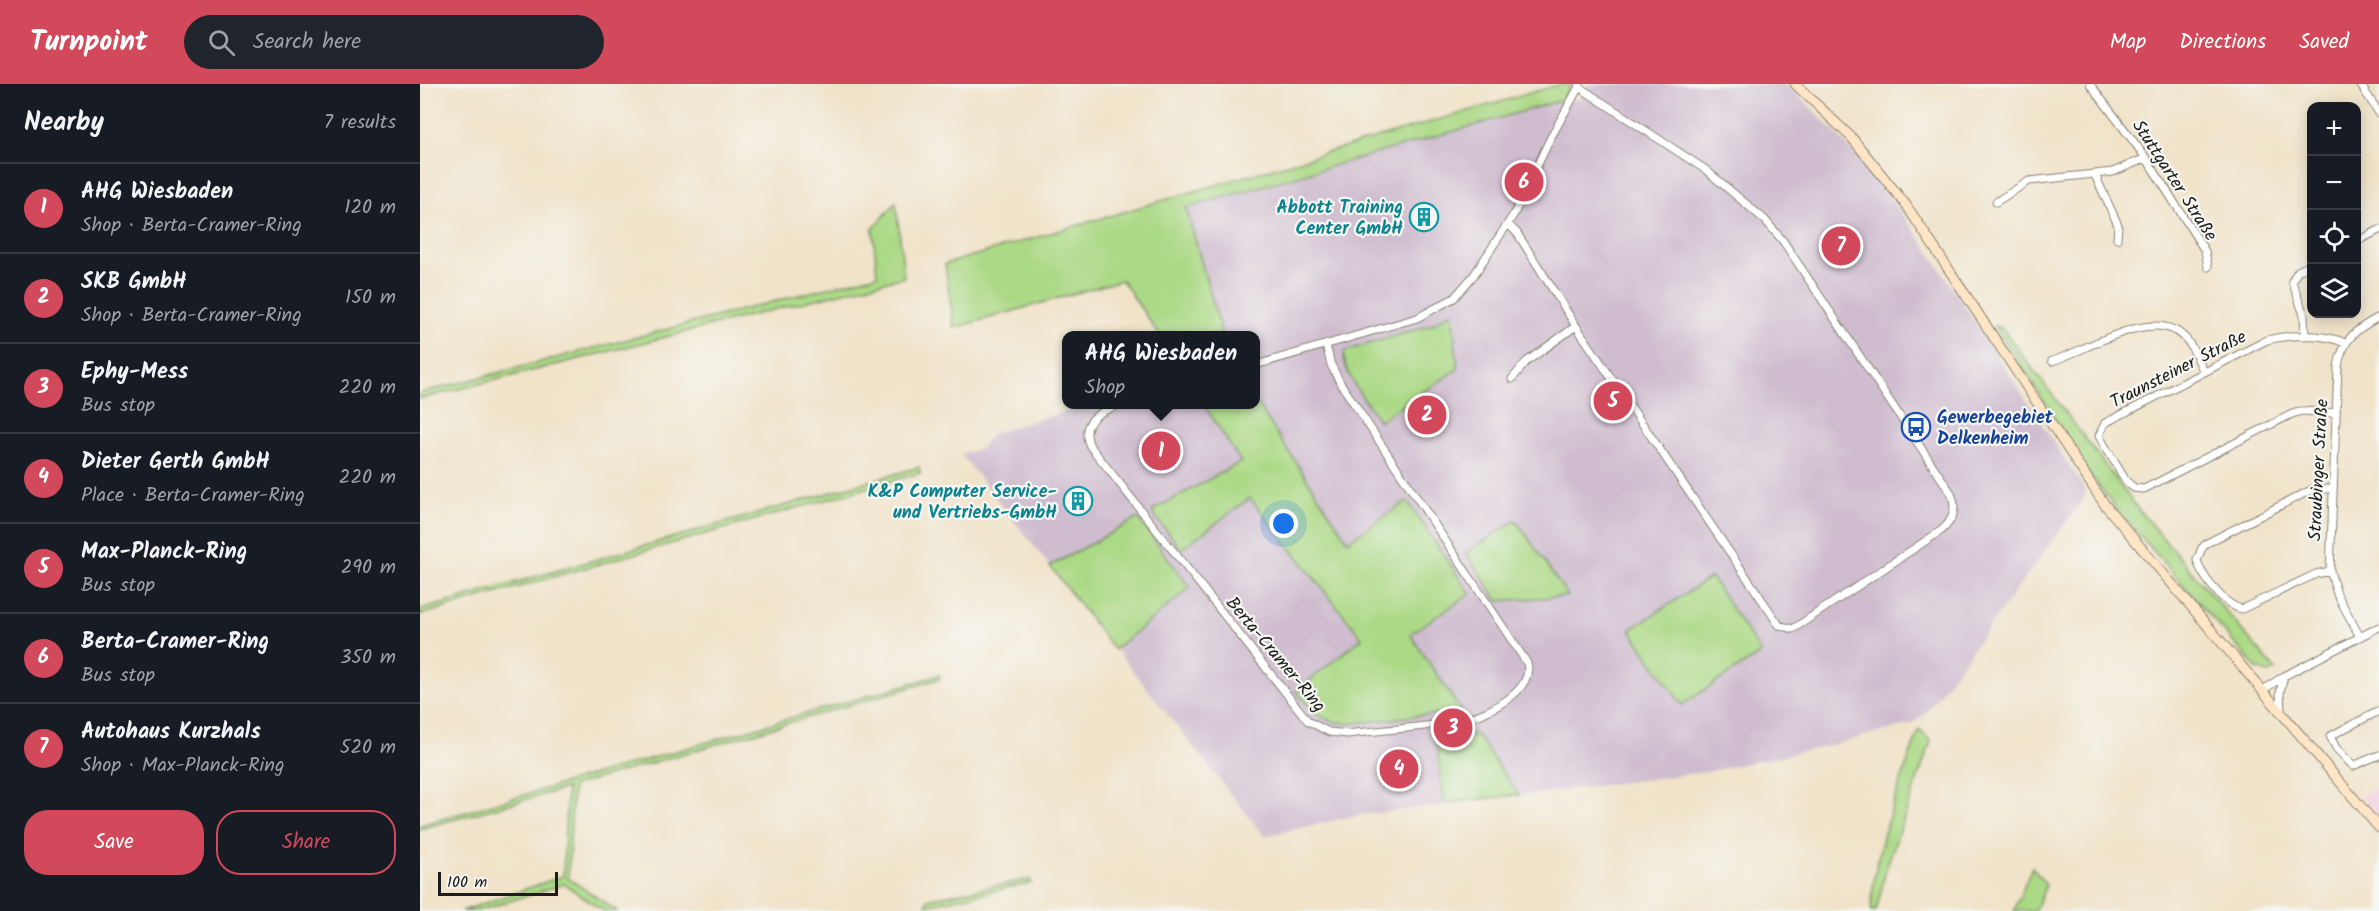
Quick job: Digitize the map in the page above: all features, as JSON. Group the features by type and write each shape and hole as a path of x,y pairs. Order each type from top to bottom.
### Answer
{"main road":[{"path":"1795,84 1846,132 1888,181 1923,230 2105,505 2379,828"}],"street":[{"name":"Stuttgarter Straße","path":"2090,84 2146,158 2205,251 2208,267"},
{"path":"2360,84 2379,113"},
{"path":"1260,364 1417,318 1442,306 1468,284 1508,224 1551,137 1580,86 1729,187 1777,234 1951,493 1954,501 1953,518 1941,530 1793,629 1783,628 1774,620 1576,326 1518,233 1508,224"},
{"path":"1996,202 2029,181 2095,175 2126,168 2146,158"},
{"path":"2095,175 2118,225 2117,239"},
{"path":"2361,239 2379,230"},
{"path":"2305,336 2304,315 2292,281 2298,271 2307,266"},
{"path":"2345,343 2358,328 2379,317"},
{"path":"1512,379 1526,362 1576,326"},
{"path":"2052,361 2118,334 2158,326 2175,330 2184,337 2204,372"},
{"name":"Traunsteiner Straße","path":"2336,413 2302,411 2292,414 2144,489 2130,486 2100,441 2102,427 2267,340 2282,336 2305,336 2334,338 2345,343"},
{"name":"Straubinger Straße","path":"2345,343 2338,366 2330,571 2337,594 2360,637"},
{"name":"Berta-Cramer-Ring","path":"1109,409 1100,412 1091,421 1087,436 1090,446 1308,721 1329,732 1348,734 1476,716 1520,689 1528,674 1527,663 1341,384 1331,365 1326,345"},
{"path":"2330,571 2316,574 2242,609 2230,604 2202,571 2197,560 2207,543 2313,489 2332,489"},
{"path":"2263,690 2284,676 2379,627"},
{"path":"2281,712 2280,692 2284,676"},
{"path":"2379,711 2330,736 2336,748 2353,766 2379,754"}],"shaded area":[{"path":"1589,84 1784,84 1807,103 1855,154 1918,235 2086,491 2084,498 1924,715 1911,724 1828,746 1706,772 1354,816 1264,836 961,454 981,448 991,434 1073,409 1260,409 1260,331 1156,331 1122,280 954,328 945,264 1186,208 1562,100 1578,100"},
{"path":"2379,787 2379,818 2360,797"}],"green space":[{"path":"1561,84 1571,85 1562,100 1186,208 1221,331 1156,331 1122,280 954,328 945,264"},
{"path":"896,202 904,277 420,399 420,393 877,275 873,229"},
{"path":"1452,312 1458,369 1379,421 1350,377 1344,359 1345,351 1431,325"},
{"path":"1994,326 2002,328 2138,509 2276,670 2269,673 2257,669 2114,506 2085,468 2019,361"},
{"path":"1260,408 1348,541 1407,501 1470,594 1410,634 1461,711 1348,724 1323,718 1308,705 1296,691 1362,638 1250,498 1181,549 1153,514 1153,510 1241,462 1207,409"},
{"path":"919,467 920,473 420,615 420,610"},
{"path":"1138,518 1190,588 1114,650 1050,566"},
{"path":"1516,520 1568,596 1498,601 1466,553"},
{"path":"1711,577 1761,653 1682,705 1630,630"},
{"path":"939,675 939,679 573,786 568,878 617,911 604,911 564,884 478,911 462,911 563,876 567,788 420,829 420,825"},
{"path":"1465,726 1472,736 1476,734 1519,795 1444,803 1435,730"},
{"path":"1919,730 1931,741 1887,866 1876,911 1871,911 1882,842"},
{"path":"2032,867 2046,885 2035,911 2014,911"},
{"path":"1030,879 1031,883 926,905 928,899"}],"place":[{"name":"Berta-Cramer-Ring","path":"1524,182"},
{"name":"Abbott Training Center GmbH","path":"1424,217"},
{"name":"Autohaus Kurzhals","path":"1841,246"},
{"name":"Max-Planck-Ring","path":"1613,401"},
{"name":"SKB GmbH","path":"1427,415"},
{"name":"Gewerbegebiet Delkenheim","path":"1916,427"},
{"name":"AHG Wiesbaden","path":"1161,451"},
{"name":"K&P Computer Service- und Vertriebs-GmbH","path":"1078,501"},
{"name":"Ephy-Mess","path":"1453,728"},
{"name":"Dieter Gerth GmbH","path":"1399,769"}]}
